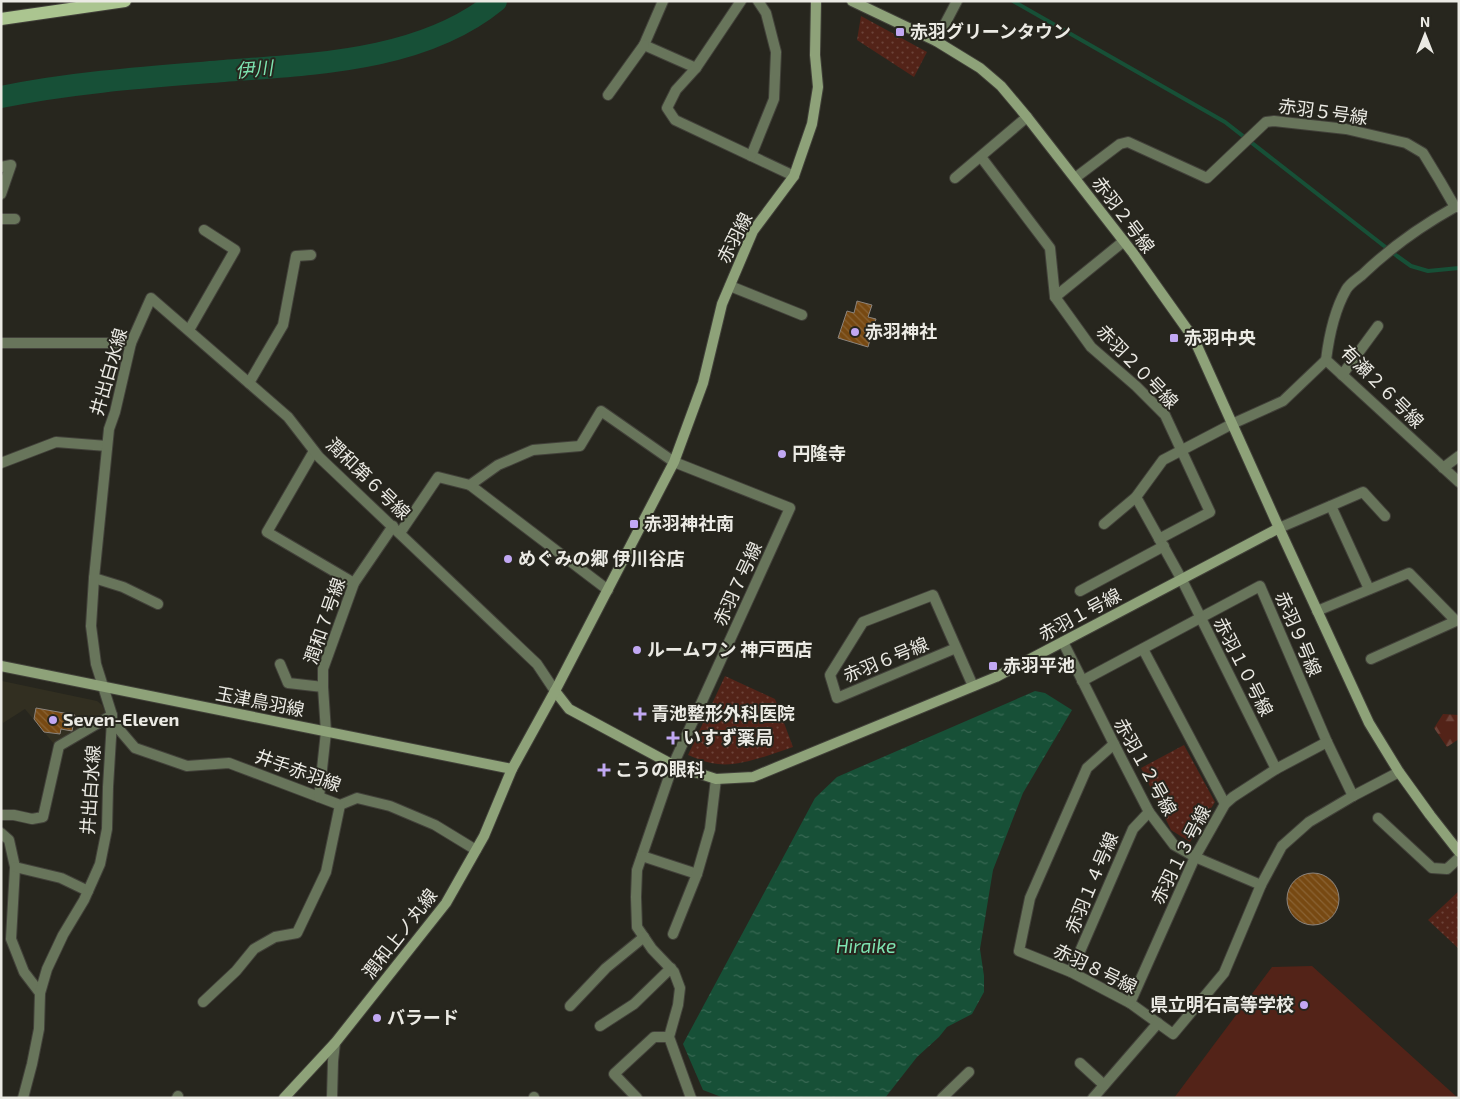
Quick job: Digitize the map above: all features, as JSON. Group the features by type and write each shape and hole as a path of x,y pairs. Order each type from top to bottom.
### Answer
{"main road":[{"path":"1,19 125,1"}],"street":[{"path":"608,95 644,45 663,1"},
{"path":"741,1 696,68 676,90 668,108 675,120 794,176"},
{"path":"751,156 774,99 776,52 766,13 758,1"},
{"name":"赤羽線","path":"608,590 674,462 703,383 722,304 754,231 794,176 812,124 818,87 815,55 816,1"},
{"name":"赤羽２号線","path":"852,1 936,41 980,68 1001,86 1027,117 1124,242 1194,340 1278,528"},
{"path":"936,41 957,1"},
{"path":"644,45 696,68"},
{"path":"955,178 1027,117"},
{"name":"赤羽５号線","path":"1075,178 1120,144 1128,142 1207,178 1266,122 1274,121 1346,129 1406,143 1423,153 1457,207"},
{"name":"赤羽２０号線","path":"981,157 1050,248 1055,297 1091,347 1136,386 1165,415 1182,450 1210,512 1161,543"},
{"path":"1,167 11,165 1,194"},
{"name":"有瀬２６号線","path":"1457,207 1428,222 1383,256 1347,288 1336,312 1329,338 1326,360 1459,482"},
{"path":"1,219 15,219"},
{"path":"189,330 235,250 204,230"},
{"path":"1055,297 1124,242"},
{"path":"249,383 283,325 296,256 311,254"},
{"path":"730,286 802,315"},
{"name":"潤和第６号線","path":"152,298 288,417 319,457 537,664 555,691"},
{"name":"井出白水線","path":"23,1098 39,1029 40,993 53,955 88,892 100,864 107,828 112,718 96,664 91,626 94,578 109,429 115,412 131,344 152,298"},
{"path":"1342,375 1378,326"},
{"path":"1,343 131,344"},
{"path":"1104,524 1136,497 1163,460 1232,424 1283,401 1326,360"},
{"path":"608,590 470,485 498,465 533,450 580,446 602,412 674,462"},
{"path":"1,463 56,442 107,446"},
{"path":"314,451 267,532 354,582"},
{"path":"1443,468 1459,456"},
{"name":"赤羽７号線","path":"644,937 637,927 636,896 637,874 642,856 673,765 790,508 674,462"},
{"name":"潤和７号線","path":"319,797 326,732 323,669 354,582 438,476 470,485"},
{"path":"1385,516 1363,492 1278,528 1369,723 1399,772 1430,816 1459,852"},
{"name":"赤羽１０号線","path":"1136,497 1182,580 1276,769"},
{"path":"1330,506 1369,589"},
{"name":"赤羽１号線","path":"555,691 569,709 673,765 716,779 753,777 996,677 1278,528"},
{"path":"1080,591 1161,543"},
{"path":"1317,611 1408,573 1456,621 1371,658"},
{"path":"94,578 123,587 158,604"},
{"name":"赤羽９号線","path":"1082,681 1260,586 1327,742 1353,796"},
{"name":"潤和上ノ丸線","path":"284,1098 335,1043 446,903 484,836 512,769 608,590"},
{"name":"赤羽６号線","path":"956,648 837,698 830,675 863,622 933,595 973,686"},
{"name":"赤羽１２号線","path":"1063,642 1149,812 1174,845 1195,857 1261,885"},
{"path":"1143,649 1225,804"},
{"path":"280,664 288,683 323,687"},
{"name":"玉津鳥羽線","path":"1,666 512,769"},
{"path":"1,816 14,815 32,819 43,816 59,746 112,718"},
{"name":"井手赤羽線","path":"112,718 135,748 187,766 229,763 340,805 357,798 390,806 435,825 476,850"},
{"name":"赤羽１３号線","path":"1130,1003 1195,857 1225,804 1276,769 1327,742"},
{"name":"赤羽８号線","path":"1114,744 1087,768 1030,898 1019,952 1071,972 1130,1003 1173,1034 1224,973 1261,885 1282,846 1309,822 1399,772"},
{"path":"673,934 697,874 710,829 716,779"},
{"path":"203,1002 236,971 254,949 275,937 297,933 326,872 340,805"},
{"name":"赤羽１４号線","path":"1071,972 1133,828 1149,812"},
{"path":"1378,818 1432,868 1446,869 1459,858"},
{"path":"1,833 9,840 15,867 11,939 24,972 40,993"},
{"path":"642,856 697,874"},
{"path":"15,867 60,878 88,892"},
{"path":"570,1006 606,968 644,937 652,949 674,972 680,988 678,1005 669,1037 691,1098"},
{"path":"600,1026 634,1004 671,968"},
{"path":"1093,1098 1158,1023"},
{"path":"637,1098 614,1074 654,1037 669,1037"},
{"path":"332,1098 335,1043"},
{"path":"1080,1063 1104,1085"},
{"path":"942,1098 969,1072"}],"shaded area":[{"path":"2,681 97,701 102,705 105,712 54,744 25,709 3,723 1,718"}],"green space":[{"path":"861,16 927,52 914,77 857,40"},
{"path":"725,676 775,699 793,747 736,764 710,763 688,755"},
{"path":"1443,714 1459,715 1459,739 1447,747 1434,728"},
{"path":"1184,745 1215,802 1190,842 1171,830 1141,768"},
{"path":"1459,891 1459,949 1428,920"},
{"name":"県立明石高等学校","path":"1312,966 1458,1098 1174,1098 1272,967"}],"water":[{"name":"Hiraike","path":"1035,691 1045,693 1072,710 1023,793 993,870 980,949 984,992 972,1014 947,1027 917,1057 885,1098 724,1098 703,1090 683,1044 815,798 837,777"}],"building":[{"path":"857,301 872,305 868,317 876,319 868,347 838,338 847,311 854,313"},
{"path":"36,708 75,715 72,731 61,729 60,734 44,732 34,719"},
{"path":"1313,873 1323,875 1331,881 1337,889 1339,899 1337,909 1331,917 1323,923 1313,925 1303,923 1295,917 1289,909 1287,899 1289,889 1295,881 1303,875"}],"waterway":[{"name":"伊川","path":"1,97 84,84 294,66 366,56 402,48 435,36 467,21 496,1"},
{"path":"1013,1 1225,122 1411,266 1428,271 1459,268"}],"place":[{"name":"赤羽グリーンタウン","path":"900,32"},
{"name":"赤羽神社","path":"855,332"},
{"name":"赤羽中央","path":"1174,338"},
{"name":"円隆寺","path":"782,454"},
{"name":"赤羽神社南","path":"634,524"},
{"name":"めぐみの郷 伊川谷店","path":"508,559"},
{"name":"ルームワン 神戸西店","path":"637,650"},
{"name":"赤羽平池","path":"993,666"},
{"name":"青池整形外科医院","path":"640,714"},
{"name":"Seven-Eleven","path":"53,720"},
{"name":"いすず薬局","path":"673,738"},
{"name":"こうの眼科","path":"604,770"},
{"name":"県立明石高等学校","path":"1304,1005"},
{"name":"バラード","path":"377,1018"}]}
